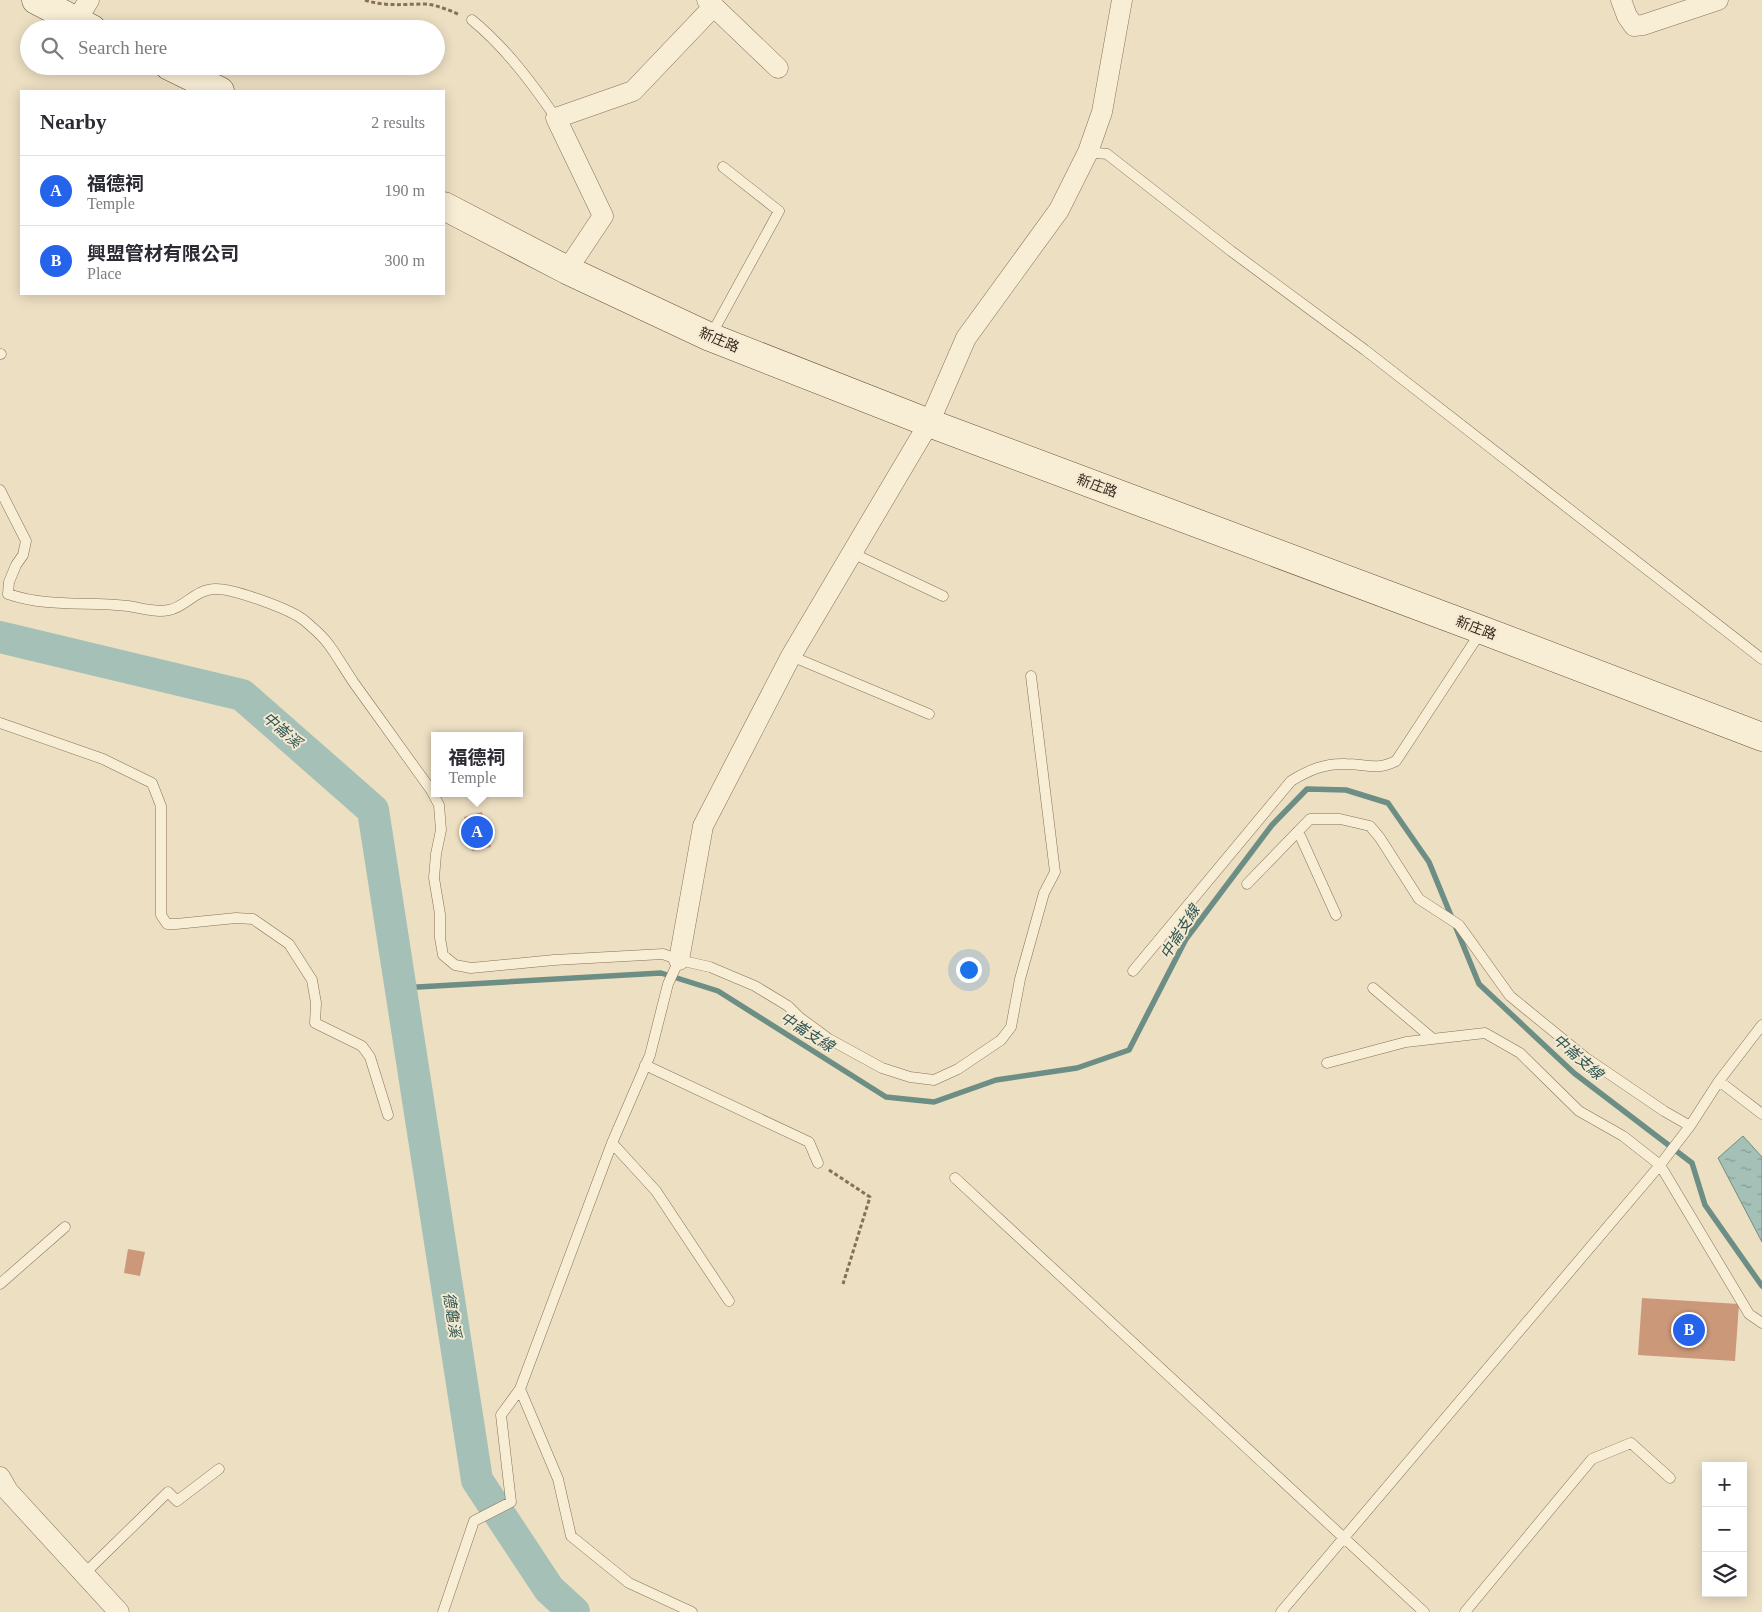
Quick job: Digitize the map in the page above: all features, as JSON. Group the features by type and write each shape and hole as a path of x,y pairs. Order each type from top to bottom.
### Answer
{"street":[{"path":"36,0 86,16"},
{"path":"679,960 702,826 791,656 929,424 966,338 1059,210 1088,152 1102,112 1122,0"},
{"path":"1621,0 1627,16 1634,26 1718,0"},
{"path":"566,270 603,216 556,118 633,91 711,3 778,68"},
{"path":"187,75 218,90"},
{"name":"新庄路","path":"445,207 566,270 710,336 929,424 1482,630 1762,737"},
{"path":"0,1477 8,1490 119,1612"}],"lane":[{"path":"472,20 495,42 538,92 556,118"},
{"path":"1088,152 1107,154 1231,251 1396,374 1762,659"},
{"path":"710,336 778,211 723,168"},
{"path":"0,490 26,541 23,555 16,565 9,582 8,594 27,600 55,604 127,606 155,611 170,610 183,604 195,594 215,589 225,590 282,608 303,619 328,643 347,673 431,790"},
{"path":"852,552 942,596"},
{"path":"1133,971 1291,781 1309,770 1329,765 1347,764 1370,767 1385,766 1396,761 1482,630"},
{"path":"791,656 929,714"},
{"path":"435,797 439,805 442,830 436,854 434,878 443,955 455,965 471,968 554,960 663,954 679,960 710,967 755,986 788,1006 799,1017 830,1039 882,1068 910,1077 934,1080 958,1069 1001,1040 1011,1027 1020,978 1044,893 1054,872 1031,676"},
{"path":"0,723 103,759 152,783 161,806 161,915 167,924 236,918 254,919 290,944 312,980 316,1003 315,1023 362,1046 370,1057 388,1115"},
{"path":"1247,884 1310,819 1340,819 1370,826 1380,838 1419,899 1459,925 1510,996 1586,1058 1664,1111 1690,1126"},
{"path":"1298,831 1336,915"},
{"path":"444,1612 474,1521 511,1502 501,1415 520,1389 612,1142 650,1055 668,984 679,960"},
{"path":"1372,988 1433,1038"},
{"path":"1280,1612 1660,1165 1690,1126 1719,1081 1762,1025"},
{"path":"1327,1063 1406,1042 1485,1033 1520,1053 1579,1112 1623,1136 1660,1165 1749,1314 1762,1323"},
{"path":"645,1065 809,1142 818,1162"},
{"path":"1719,1081 1762,1114"},
{"path":"612,1142 656,1191 729,1301"},
{"path":"955,1178 1424,1612"},
{"path":"0,1284 65,1227"},
{"path":"520,1389 558,1479 571,1536 629,1583 692,1612"},
{"path":"1465,1612 1592,1459 1630,1443 1670,1478"},
{"path":"84,1574 168,1492 177,1501 219,1469"}],"path":[{"path":"365,0 378,5 427,4 442,7 472,20"},
{"path":"818,1162 870,1197 843,1284"}],"water":[{"path":"1743,1136 1762,1157 1762,1242 1718,1158"}],"building":[{"path":"482,812 491,847 472,851 464,817"},
{"path":"128,1249 145,1252 140,1276 124,1273"},
{"path":"1642,1298 1739,1304 1735,1361 1638,1355"}],"waterway":[{"name":"德龜溪","path":"0,637 242,695 373,810 477,1480 549,1589 574,1612"},
{"name":"中崙支線","path":"400,988 661,973 718,991 886,1097 934,1102 996,1080 1077,1068 1129,1050 1186,939 1272,825 1307,789 1346,790 1388,803 1429,862 1479,984 1574,1073 1692,1163 1705,1205 1762,1286"}],"place":[{"name":"福德祠","path":"477,832"},
{"name":"興盟管材有限公司","path":"1689,1330"}],"water label":[{"name":"中崙溪","path":"282,730"}]}
